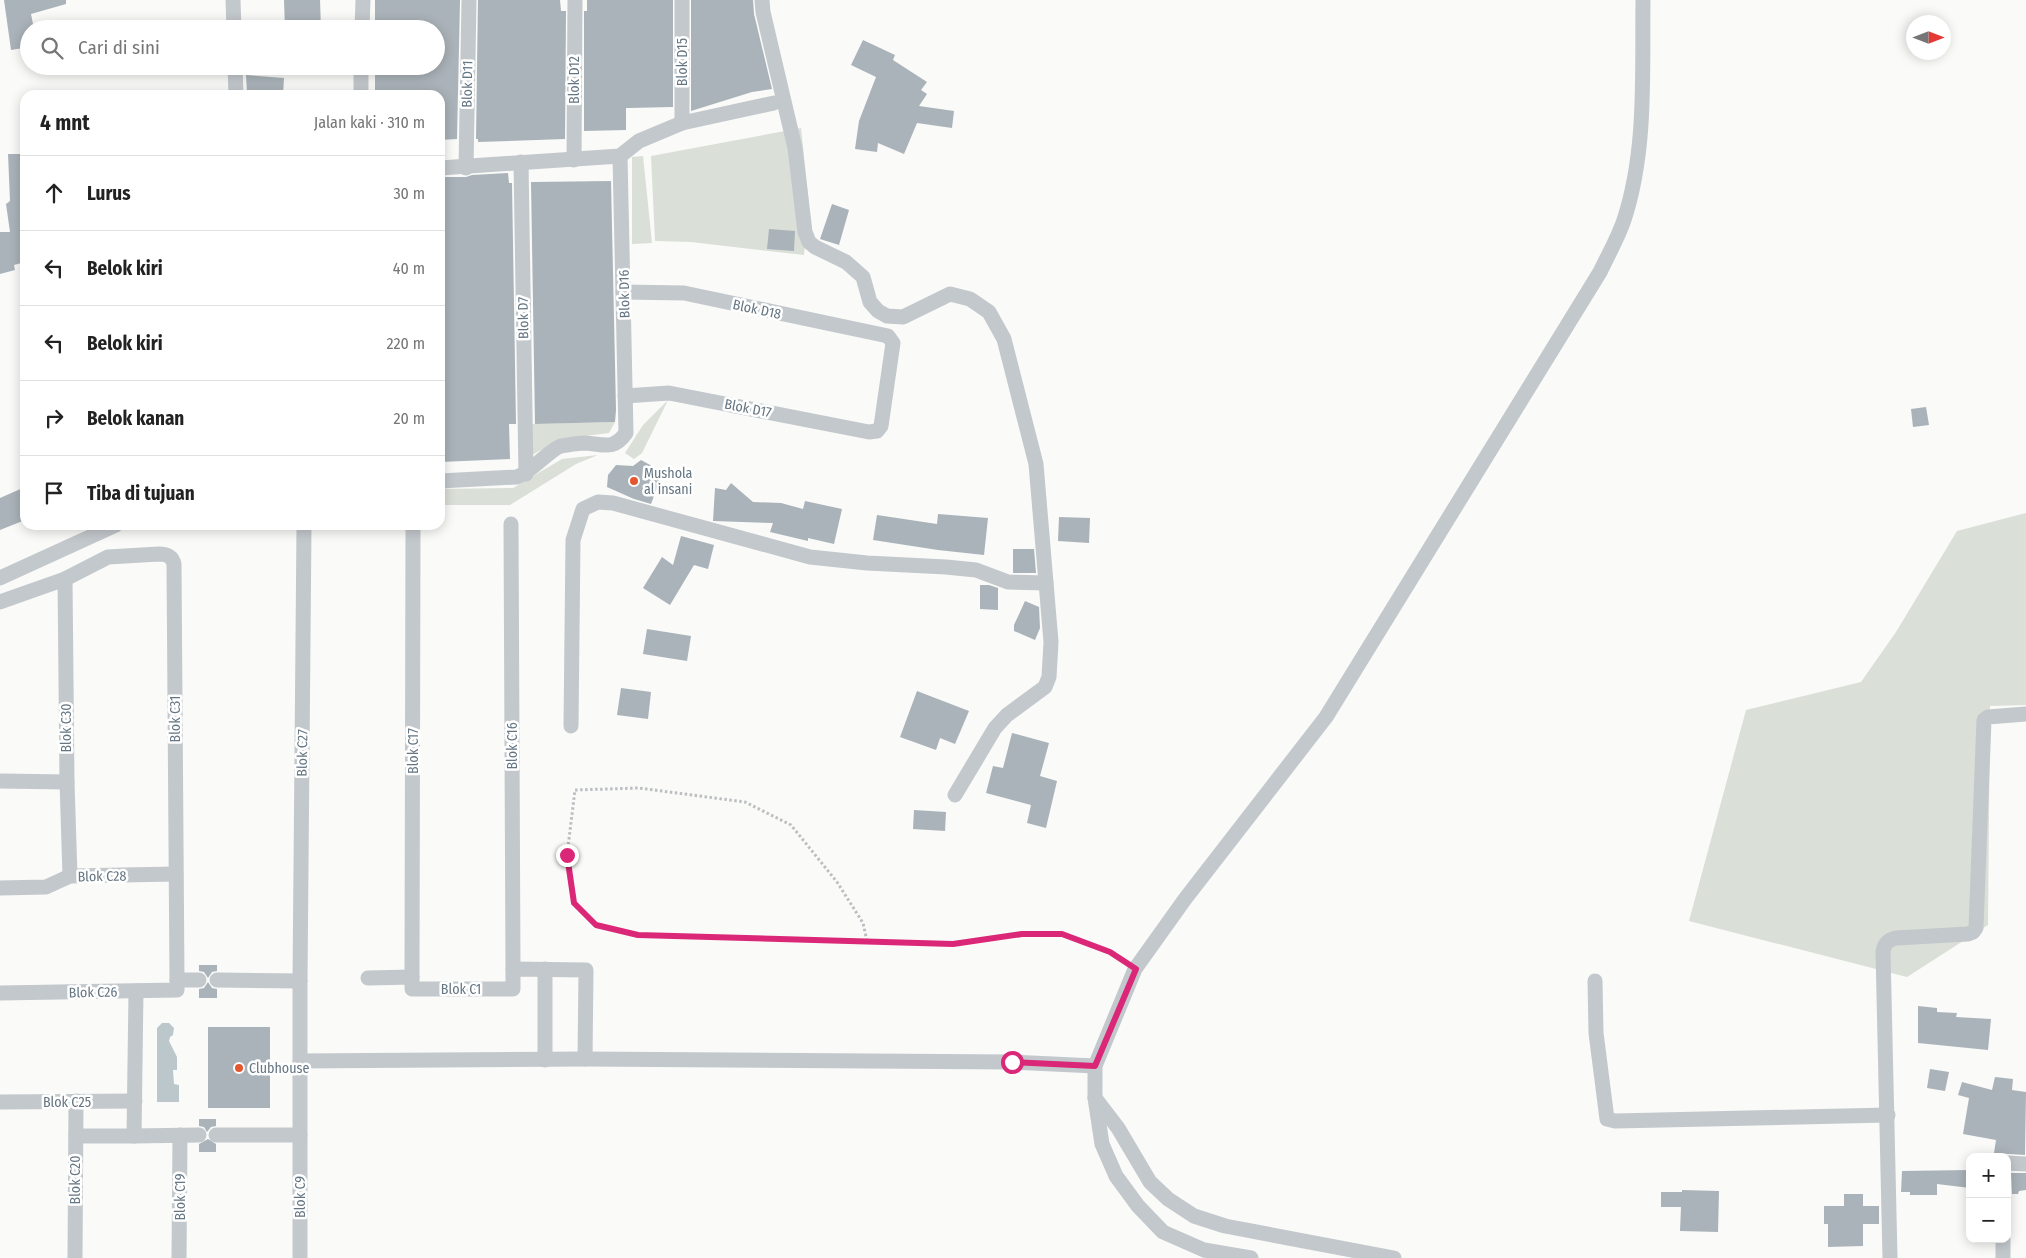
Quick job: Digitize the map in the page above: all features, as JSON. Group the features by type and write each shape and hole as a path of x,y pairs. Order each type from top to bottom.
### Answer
{"street":[{"path":"233,0 234,20"},
{"path":"362,20 363,0"},
{"name":"Blok D11","path":"466,168 469,0"},
{"name":"Blok D12","path":"574,160 575,0"},
{"name":"Blok D15","path":"682,0 682,123"},
{"path":"762,0 763,12 795,148 805,232 809,242 854,268 863,276 870,302 878,311 887,316 903,317 950,294 970,299 989,312 1004,339 1036,464 1051,642 1049,678 1045,687 1007,715 995,728 955,795"},
{"path":"1251,1258 1204,1250 1163,1232 1138,1206 1116,1176 1102,1144 1095,1098 1095,1066 1136,969 1185,899 1326,718 1600,272 1624,221 1636,166 1642,106 1643,0"},
{"path":"235,75 236,90"},
{"path":"361,75 361,90"},
{"path":"445,168 620,156 639,141 682,123 774,103"},
{"name":"Blok D16","path":"526,474 559,447 583,443 610,446 620,442 626,433 620,156"},
{"name":"Blok D7","path":"520,162 526,474"},
{"name":"Blok D18","path":"624,292 684,293 888,336 893,343 881,426 876,431 869,432"},
{"name":"Blok D17","path":"625,396 669,393 869,432"},
{"path":"445,481 509,478 526,474"},
{"path":"571,726 573,540 583,509 598,502 632,507 810,557 867,563 976,570 1008,582 1046,583"},
{"name":"Blok C16","path":"511,524 514,969"},
{"path":"0,578 105,530"},
{"name":"Blok C27","path":"300,1061 304,530"},
{"name":"Blok C17","path":"412,977 413,530"},
{"name":"Blok C31","path":"65,579 108,557 167,554 173,559 177,980"},
{"path":"0,602 65,579"},
{"name":"Blok C30","path":"65,579 70,876"},
{"path":"1890,1258 1885,945 1889,940 1896,938 1968,934 1976,928 1984,720 1988,717 2026,714"},
{"path":"0,781 67,782"},
{"name":"Blok C28","path":"0,888 46,887 70,876 176,874"},
{"path":"514,969 586,970 585,1059"},
{"name":"Blok C1","path":"412,977 412,989 514,989 514,969"},
{"path":"545,970 545,1060"},
{"path":"368,978 412,977"},
{"path":"177,980 200,980"},
{"name":"Blok C26","path":"0,993 177,990 177,980"},
{"path":"217,980 300,981"},
{"path":"1595,981 1596,1033 1607,1119 1615,1121 1888,1115"},
{"path":"134,1136 136,991"},
{"path":"300,1061 585,1059 1012,1062 1095,1066"},
{"name":"Blok C9","path":"300,1061 300,1258"},
{"path":"1095,1098 1118,1128 1150,1182 1168,1199 1194,1216 1225,1226 1394,1258"},
{"name":"Blok C20","path":"75,1258 76,1101"},
{"name":"Blok C25","path":"0,1102 135,1101"},
{"name":"Blok C19","path":"179,1258 180,1135"},
{"path":"76,1136 199,1135"},
{"path":"216,1135 300,1136"},
{"path":"2011,1163 2026,1164"},
{"path":"2003,1243 2003,1258"}],"path":[{"path":"867,941 863,923 836,882 791,825 745,802 639,788 575,790 567,855 574,903 596,925 638,935 953,944 1022,934 1062,934 1110,952 1136,969"}],"shaded area":[{"path":"801,128 809,204 804,255 691,242 655,241 651,156"},
{"path":"643,156 652,243 632,244 632,157"},
{"path":"668,400 642,453 634,459 625,453 643,425"},
{"path":"615,422 609,433 561,439 532,455 531,424"},
{"path":"598,455 576,464 510,505 445,505 445,489 513,488 562,459"},
{"path":"2026,513 2026,705 1990,706 1988,925 1907,977 1689,921 1746,710 1861,682 1896,632 1957,531"},
{"path":"162,1023 169,1023 174,1028 173,1035 169,1041 177,1057 177,1070 173,1070 174,1084 179,1085 179,1102 157,1102 157,1028"}],"building":[{"path":"4,0 66,0 66,4 31,14 32,20 20,20 20,48 11,50"},
{"path":"284,0 320,0 321,20 285,20"},
{"path":"375,0 460,0 457,139 445,140 445,90 375,90 375,75 445,75 445,20 375,20"},
{"path":"478,0 560,0 561,11 566,11 565,139 478,142 478,139 476,139"},
{"path":"587,0 673,0 673,107 626,108 626,130 584,131 584,11 587,11"},
{"path":"691,0 753,0 754,14 772,89 752,92 691,111"},
{"path":"863,40 895,55 893,60 927,82 921,90 927,94 919,106 954,111 952,128 917,123 904,154 878,143 877,152 855,149 859,121 876,77 851,65"},
{"path":"246,75 284,78 283,90 247,90"},
{"path":"8,154 20,154 20,263 14,265 15,270 0,274 0,232 10,232 6,204 10,201"},
{"path":"508,173 509,183 512,183 516,424 509,424 510,459 445,462 445,177 466,177"},
{"path":"611,181 615,422 535,424 531,182"},
{"path":"832,204 849,210 839,245 820,239"},
{"path":"769,229 795,231 794,251 767,249"},
{"path":"1926,407 1929,425 1913,427 1911,409"},
{"name":"Mushola al insani","path":"641,460 663,472 651,504 607,487 608,475 616,465 633,466"},
{"path":"731,483 753,502 781,503 803,509 805,501 842,509 834,544 808,538 808,541 770,532 773,523 713,521 715,488 726,490"},
{"path":"20,489 20,522 0,530 0,498"},
{"path":"938,514 988,518 984,555 873,540 877,515 937,524"},
{"path":"1059,517 1090,518 1089,543 1058,541"},
{"path":"681,536 714,545 708,569 694,565 670,605 643,588 662,557 673,565"},
{"path":"1013,549 1034,549 1036,573 1013,573"},
{"path":"980,585 998,588 998,610 980,609"},
{"path":"1025,601 1039,607 1040,628 1035,640 1014,631 1014,625"},
{"path":"647,629 691,636 687,661 643,654"},
{"path":"621,688 651,692 648,719 617,715"},
{"path":"917,691 969,711 955,744 940,738 936,750 900,737"},
{"path":"1012,733 1049,743 1040,776 1057,781 1046,828 1027,823 1031,805 986,793 993,766 1003,768"},
{"path":"914,810 946,812 945,831 913,829"},
{"path":"199,965 217,965 217,971 212,972 208,978 204,972 199,971"},
{"path":"208,982 212,988 217,989 217,998 199,998 199,989 204,988"},
{"path":"1918,1006 1937,1008 1937,1012 1957,1013 1956,1017 1991,1019 1988,1050 1918,1043"},
{"name":"Clubhouse","path":"208,1027 270,1027 270,1108 208,1108"},
{"path":"1930,1069 1949,1072 1945,1091 1927,1088"},
{"path":"1995,1077 2013,1079 2012,1090 2026,1092 2025,1155 1994,1153 1996,1140 1963,1134 1969,1098 1958,1095 1962,1082 1992,1090"},
{"path":"199,1119 216,1119 216,1126 211,1127 207,1132 204,1127 199,1126"},
{"path":"208,1139 216,1144 216,1152 199,1152 199,1144"},
{"path":"1966,1170 1966,1188 1937,1184 1937,1195 1910,1195 1910,1192 1901,1192 1902,1171"},
{"path":"2011,1173 2026,1173 2026,1190 2019,1191 2018,1194 2012,1194"},
{"path":"1682,1190 1719,1191 1718,1232 1680,1231 1681,1207 1661,1207 1661,1192 1682,1192"},
{"path":"1844,1194 1863,1194 1863,1206 1879,1206 1879,1224 1863,1224 1863,1246 1828,1247 1828,1224 1824,1224 1824,1206 1844,1206"}],"place":[{"name":"Mushola al insani","path":"634,481"},
{"name":"Clubhouse","path":"239,1068"}],"route":[{"path":"567,855 574,903 596,925 638,935 953,944 1022,934 1062,934 1110,952 1136,969 1095,1066 1012,1062"}]}
